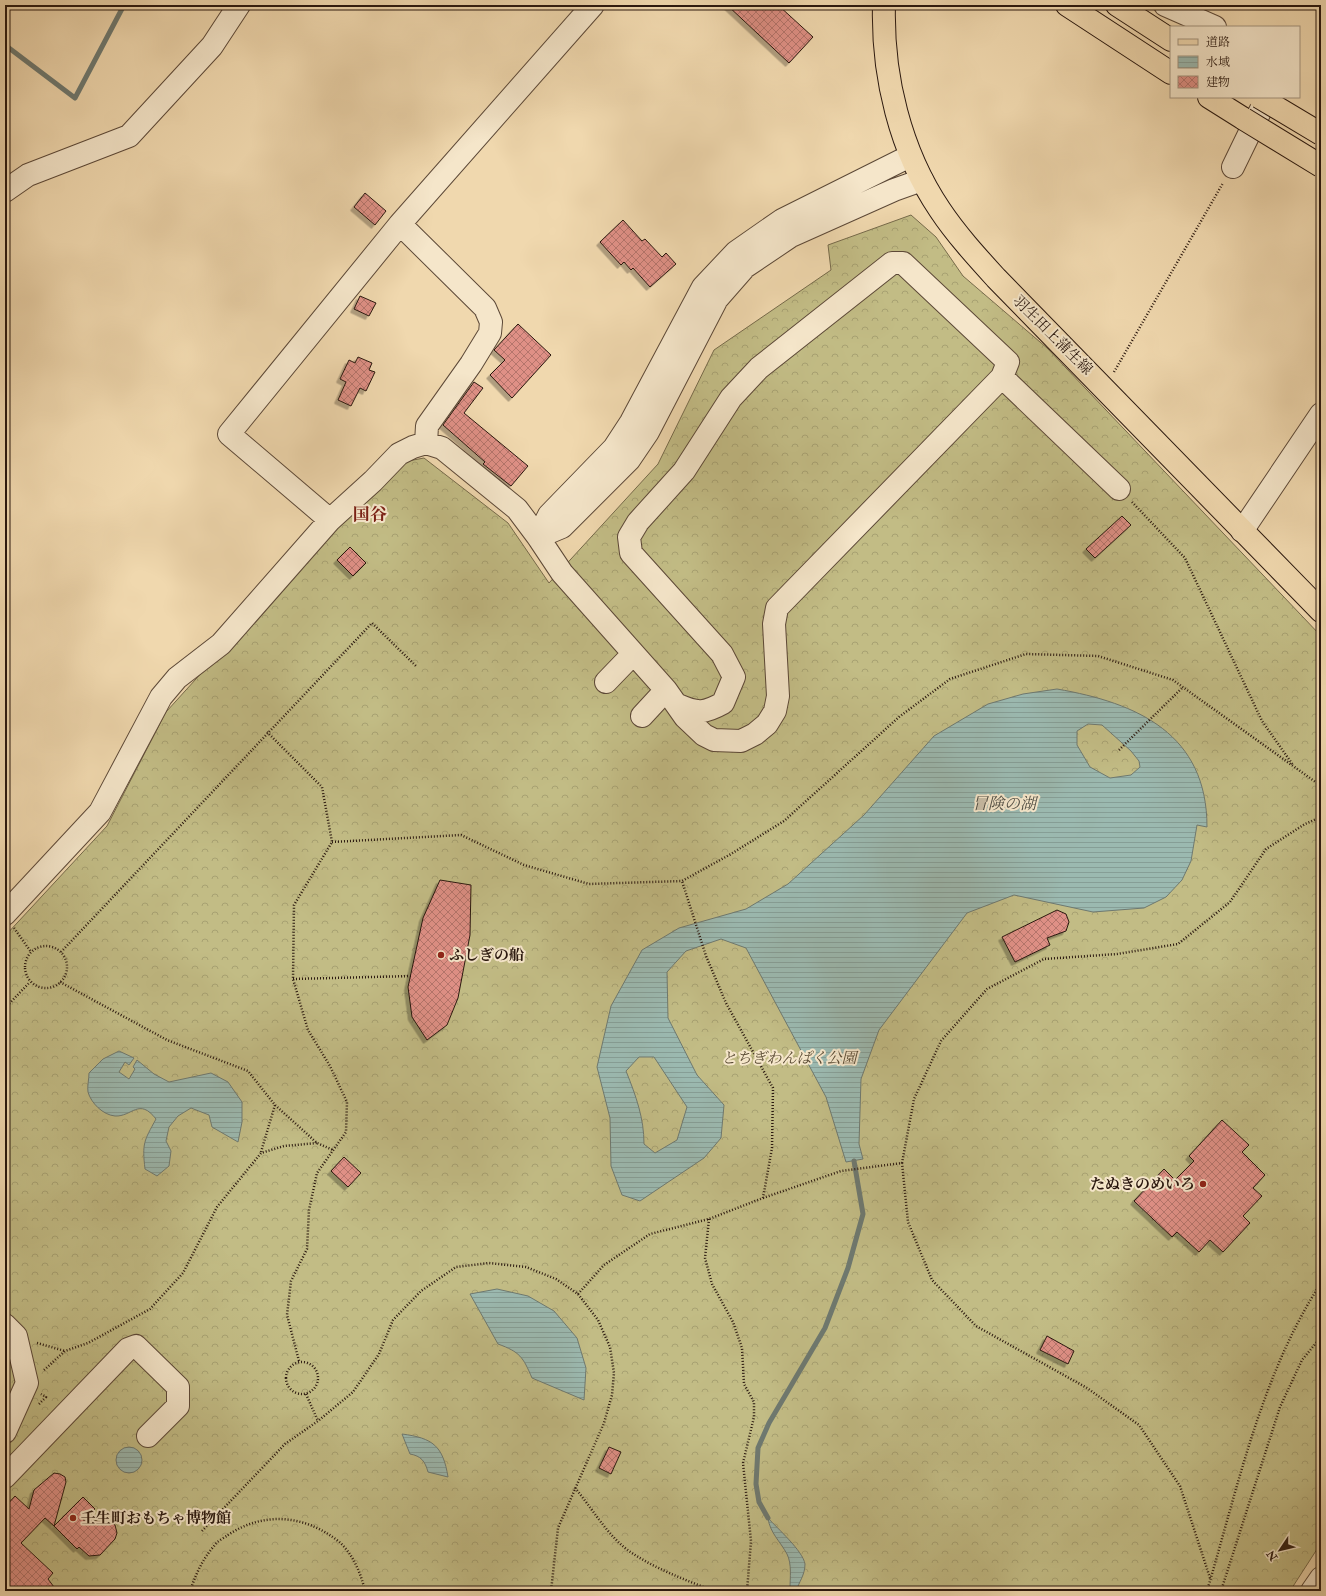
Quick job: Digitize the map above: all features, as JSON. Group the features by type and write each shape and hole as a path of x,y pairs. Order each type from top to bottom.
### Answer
{"main road":[{"name":"羽生田上蒲生線","path":"884,5 883,37 888,75 910,156 939,210 966,246 1321,611"},
{"path":"1067,5 1170,72"},
{"path":"1117,5 1170,39"},
{"path":"1211,98 1321,166"},
{"path":"1261,98 1321,134"}],"street":[{"path":"5,191 28,175 128,136 212,46 239,5"},
{"path":"330,520 229,434 400,224 593,5"},
{"path":"1165,5 1213,26"},
{"path":"1233,166 1266,98"},
{"path":"538,537 549,515 614,448 631,422 703,287 736,252 782,220 910,156"},
{"path":"538,537 562,527 629,460 648,432 717,299 746,267 791,236 894,190 922,180"},
{"path":"400,224 485,308 491,322 490,333 472,364 427,426 426,443"},
{"path":"9,921 100,812 161,696 177,678 222,644 330,520 374,481 399,454 426,443 442,448 517,509 562,573 672,698 685,717 704,735 714,740 741,741 755,734 767,724 775,711 778,696 774,624 777,608 1002,377 1008,362 903,263 892,263 759,368 731,398 684,471 638,522 629,537 631,553 722,654 734,677 723,703 708,711 692,711 672,698"},
{"path":"1002,377 1120,489"},
{"path":"1242,531 1321,414"},
{"path":"606,682 633,654"},
{"path":"642,716 672,698"},
{"path":"5,1432 27,1383 10,1330"},
{"path":"5,1477 128,1349 136,1346 178,1387 178,1406 148,1436"},
{"path":"1312,1591 1321,1578"}],"path":[{"path":"1105,388 1233,166"},
{"path":"1120,489 1185,558 1262,721 1295,767"},
{"path":"61,952 267,732 372,624 416,666"},
{"path":"332,842 462,835 524,865 589,884 682,881 731,854 784,821 899,717 950,679 1026,654 1098,656 1173,680 1321,786"},
{"path":"1119,750 1183,687"},
{"path":"267,732 322,787 332,842 294,905 293,979 308,1030 330,1066 347,1102 346,1132 317,1173 309,1210 307,1249 291,1281 287,1315 299,1361"},
{"path":"1210,1578 1180,1486 1139,1425 1087,1388 976,1326 932,1280 908,1222 902,1163 914,1099 941,1041 987,989 1044,959 1117,954 1178,944 1230,902 1266,849 1305,824 1321,817"},
{"path":"682,881 706,956 726,1003 773,1088 772,1148 764,1198"},
{"path":"9,921 31,952"},
{"path":"49,946 61,952 67,964 65,977 55,986 42,988 30,982 24,970 26,957 31,952 36,948 49,946"},
{"path":"293,979 411,976"},
{"path":"5,1008 30,982"},
{"path":"60,982 167,1040 248,1071 275,1104 317,1142 334,1150"},
{"path":"27,1383 65,1351 88,1343 150,1309 183,1273 217,1207 260,1153 275,1104"},
{"path":"260,1153 284,1146 317,1142"},
{"path":"578,1294 604,1265 650,1234 710,1219 841,1171 902,1163"},
{"path":"710,1219 705,1258 712,1284 733,1322 742,1348 744,1384 754,1402 754,1418 743,1463 751,1541 747,1591"},
{"path":"202,1531 286,1444 318,1421 353,1392 379,1354 393,1320 421,1291 456,1266 489,1263 526,1267 556,1279 578,1294 598,1320 610,1347 614,1373 612,1395 604,1423 558,1528 551,1591"},
{"path":"1207,1591 1244,1463 1276,1368 1308,1302 1321,1283"},
{"path":"10,1330 65,1351"},
{"path":"1221,1591 1280,1407 1302,1360 1321,1337"},
{"path":"299,1361 311,1364 319,1375 316,1387 306,1394 293,1392 286,1382 288,1369 299,1361"},
{"path":"306,1394 318,1421"},
{"path":"575,1488 606,1527 628,1550 654,1567 713,1591"},
{"path":"190,1591 198,1567 215,1544 243,1525 276,1518 310,1524 339,1542 360,1569 365,1591"}],"green space":[{"name":"とちぎわんぱく公園","path":"911,215 936,237 963,276 1047,348 1321,636 1321,1543 1290,1591 5,1591 5,936 107,826 166,712 324,538 408,461 424,458 508,523 549,583 658,464 714,350 831,270 828,245"}],"water":[{"name":"冒険の湖","path":"1057,689 1087,695 1115,703 1140,714 1162,728 1181,746 1195,768 1204,795 1207,827 1197,825 1191,861 1182,880 1166,897 1144,908 1093,912 1014,895 967,913 879,1030 861,1079 859,1144 863,1159 846,1162 826,1097 746,948 721,939 686,951 667,972 668,1018 697,1075 724,1105 721,1138 704,1158 640,1201 622,1195 611,1166 610,1118 597,1067 611,1006 642,950 679,928 746,909 788,884 864,815 934,736 988,704 1023,694","holes":["1088,724 1102,725 1131,751 1139,761 1140,767 1131,775 1110,778 1090,767 1077,745 1077,731","639,1057 654,1057 687,1107 677,1140 655,1153 644,1144 643,1125 639,1107 626,1071"]},
{"path":"119,1051 134,1058 129,1065 125,1062 119,1072 129,1079 135,1069 133,1067 137,1060 154,1074 169,1082 211,1073 228,1082 242,1102 242,1122 238,1142 212,1127 209,1115 191,1108 178,1116 169,1127 166,1141 171,1151 169,1166 157,1176 145,1169 145,1142 156,1119 145,1109 136,1110 121,1116 111,1115 98,1108 88,1092 89,1073 103,1059"},
{"path":"497,1289 528,1296 554,1311 577,1338 586,1368 584,1400 532,1378 520,1356 498,1344 470,1294"},
{"path":"402,1434 422,1438 435,1445 443,1458 448,1477 428,1472 422,1460 417,1456 410,1454"},
{"path":"129,1447 138,1451 142,1460 138,1469 129,1473 120,1469 116,1460 120,1451"},
{"path":"768,1518 795,1546 805,1564 802,1578 796,1591 790,1589 789,1558 773,1533"}],"building":[{"path":"727,5 778,5 813,37 789,63"},
{"path":"365,193 386,211 375,225 354,207"},
{"path":"623,220 642,241 645,239 662,257 666,253 676,264 650,287 633,268 631,270 624,262 621,265 600,242"},
{"path":"360,296 376,303 369,316 354,309"},
{"path":"518,324 551,355 512,398 490,375 505,360 494,350"},
{"path":"358,357 372,363 369,370 375,372 366,391 360,388 351,406 338,400 346,382 340,379 349,360 355,363"},
{"path":"474,382 483,388 464,413 528,466 511,486 483,464 485,462 443,425"},
{"path":"1122,516 1131,525 1095,558 1086,549"},
{"path":"350,547 366,563 353,576 337,560"},
{"name":"ふしぎの船","path":"440,880 471,885 470,935 458,998 447,1025 427,1040 412,1017 408,987 423,918"},
{"path":"1057,910 1066,914 1069,922 1066,931 1047,938 1050,945 1015,962 1002,937"},
{"name":"たぬきのめいろ","path":"1222,1120 1249,1145 1242,1152 1265,1175 1253,1188 1262,1196 1243,1216 1250,1223 1223,1252 1210,1240 1199,1252 1177,1232 1172,1237 1134,1201 1164,1169 1175,1180 1194,1161 1189,1156"},
{"path":"344,1157 361,1173 348,1187 331,1171"},
{"path":"1047,1336 1074,1351 1068,1364 1040,1350"},
{"path":"609,1447 621,1452 611,1474 599,1468"},
{"name":"壬生町おもちゃ博物館","path":"54,1473 65,1477 66,1482 54,1526 45,1518 21,1543 53,1573 48,1579 57,1591 5,1591 5,1507 15,1496 29,1509 34,1490"},
{"path":"83,1497 95,1509 83,1520 111,1522 115,1525 117,1533 115,1539 100,1555 89,1556 79,1547 77,1549 54,1526"}],"waterway":[{"path":"5,45 75,98 124,5"},
{"path":"768,1518 759,1502 756,1484 758,1448 769,1423 825,1328 848,1268 863,1214 854,1161"}],"place":[{"name":"ふしぎの船","path":"441,955"},
{"name":"たぬきのめいろ","path":"1203,1184"},
{"name":"壬生町おもちゃ博物館","path":"73,1518"}],"district":[{"name":"国谷","path":"370,514"}]}
